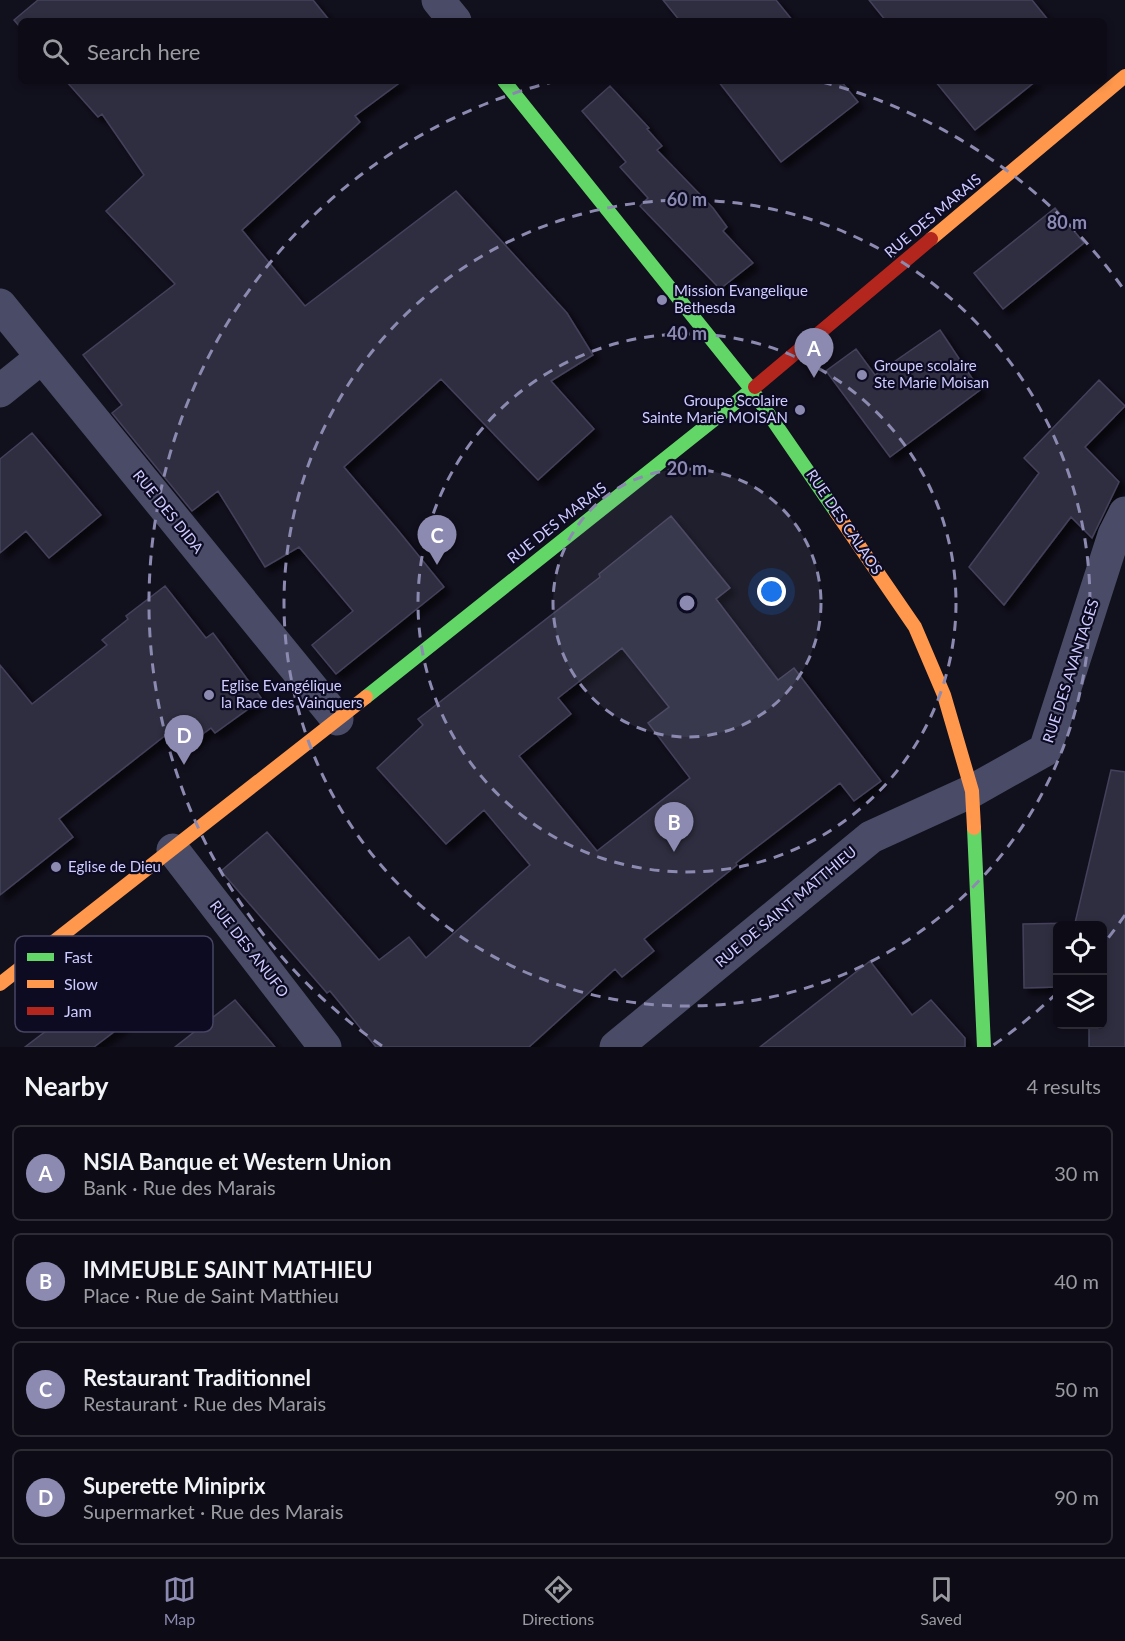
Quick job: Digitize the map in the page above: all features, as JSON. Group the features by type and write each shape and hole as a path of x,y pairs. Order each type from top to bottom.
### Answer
{"street":[{"path":"438,0 453,18"},
{"name":"RUE DES MARAIS","path":"62,936 752,390 1125,76"},
{"name":"RUE DES CALAOS","path":"506,84 752,390 915,627 945,695 972,791 984,1047"},
{"name":"RUE DES DIDA","path":"0,305 337,719"},
{"path":"0,392 41,358"},
{"name":"RUE DES AVANTAGES","path":"972,791 1045,750 1114,535 1125,513"},
{"name":"RUE DE SAINT MATTHIEU","path":"616,1047 871,837 972,791"},
{"name":"RUE DES ANUFO","path":"173,850 325,1047"},
{"name":"RUE DES MARAIS","path":"0,984 15,972"}],"building":[{"path":"38,0 313,0 328,18 18,18 18,25 14,20"},
{"path":"663,0 776,0 791,18 678,18"},
{"path":"869,0 1032,0 1047,18 884,18"},
{"path":"69,84 398,84 355,116 360,122 242,230 305,306 456,191 567,313 593,355 551,381 594,429 538,480 441,379 344,467 444,587 336,674 312,645 353,611 299,547 265,567 218,491 192,511 112,413 122,405 83,355 175,284 106,211 144,175 102,114 98,117"},
{"path":"720,84 843,84 858,102 781,162"},
{"path":"937,84 1032,84 975,130"},
{"path":"610,86 649,128 647,129 662,146 657,150 713,208 727,227 723,231 753,263 720,289 640,206 648,198 620,167 626,162 582,111"},
{"path":"1055,208 1084,243 1003,309 974,273"},
{"path":"940,330 980,390 890,457 826,371 856,349 875,375"},
{"path":"1099,380 1125,406 1085,447 1119,482 1092,538 1071,517 1004,605 969,567 1039,473 1024,458"},
{"path":"32,433 101,515 49,558 26,531 0,553 0,459"},
{"path":"671,516 730,588 716,599 778,680 794,668 881,781 854,801 840,783 736,863 737,865 644,939 654,951 622,977 615,969 529,1047 376,1047 330,991 327,993 221,871 267,832 379,960 409,937 426,958 530,865 484,810 446,844 377,768 423,725 418,719 600,577 599,574","holes":["622,648 669,707 648,723 690,778 597,851 519,756 571,714 558,698"]},
{"path":"165,586 206,638 213,633 262,699 215,733 211,728 189,744 176,727 59,819 73,837 0,895 0,665 32,704 107,645 102,640 128,619 126,616"},
{"path":"1111,770 1125,772 1125,1047 1089,1047 1089,1029 1107,1029 1107,921 1075,921"},
{"path":"1053,923 1053,987 1024,988 1023,924"},
{"path":"870,961 912,1015 931,1000 965,1038 965,1047 760,1047"},
{"path":"235,1000 275,1047 175,1047 194,1032 213,1032 213,1017"},
{"path":"45,1032 114,1032 94,1047 25,1047"}],"traffic: fast":[{"path":"506,84 752,390 836,512"},
{"path":"366,697 755,387"},
{"path":"974,828 984,1047"}],"traffic: slow":[{"path":"931,239 1125,76"},
{"path":"836,512 915,627 944,695 972,791 974,828"},
{"path":"61,936 366,697"},
{"path":"0,984 15,972"}],"traffic: jam":[{"path":"755,387 931,239"}],"place":[{"name":"Mission Evangelique Bethesda","path":"662,300"},
{"name":"Groupe scolaire Ste Marie Moisan","path":"862,375"},
{"name":"NSIA Banque et Western Union","path":"814,378"},
{"name":"Groupe Scolaire Sainte Marie MOISAN","path":"800,410"},
{"name":"Restaurant Traditionnel","path":"437,565"},
{"name":"Eglise Evangélique la Race des Vainquers","path":"209,695"},
{"name":"Superette Miniprix","path":"184,765"},
{"name":"IMMEUBLE SAINT MATHIEU","path":"674,852"},
{"name":"Eglise de Dieu","path":"56,867"}]}
